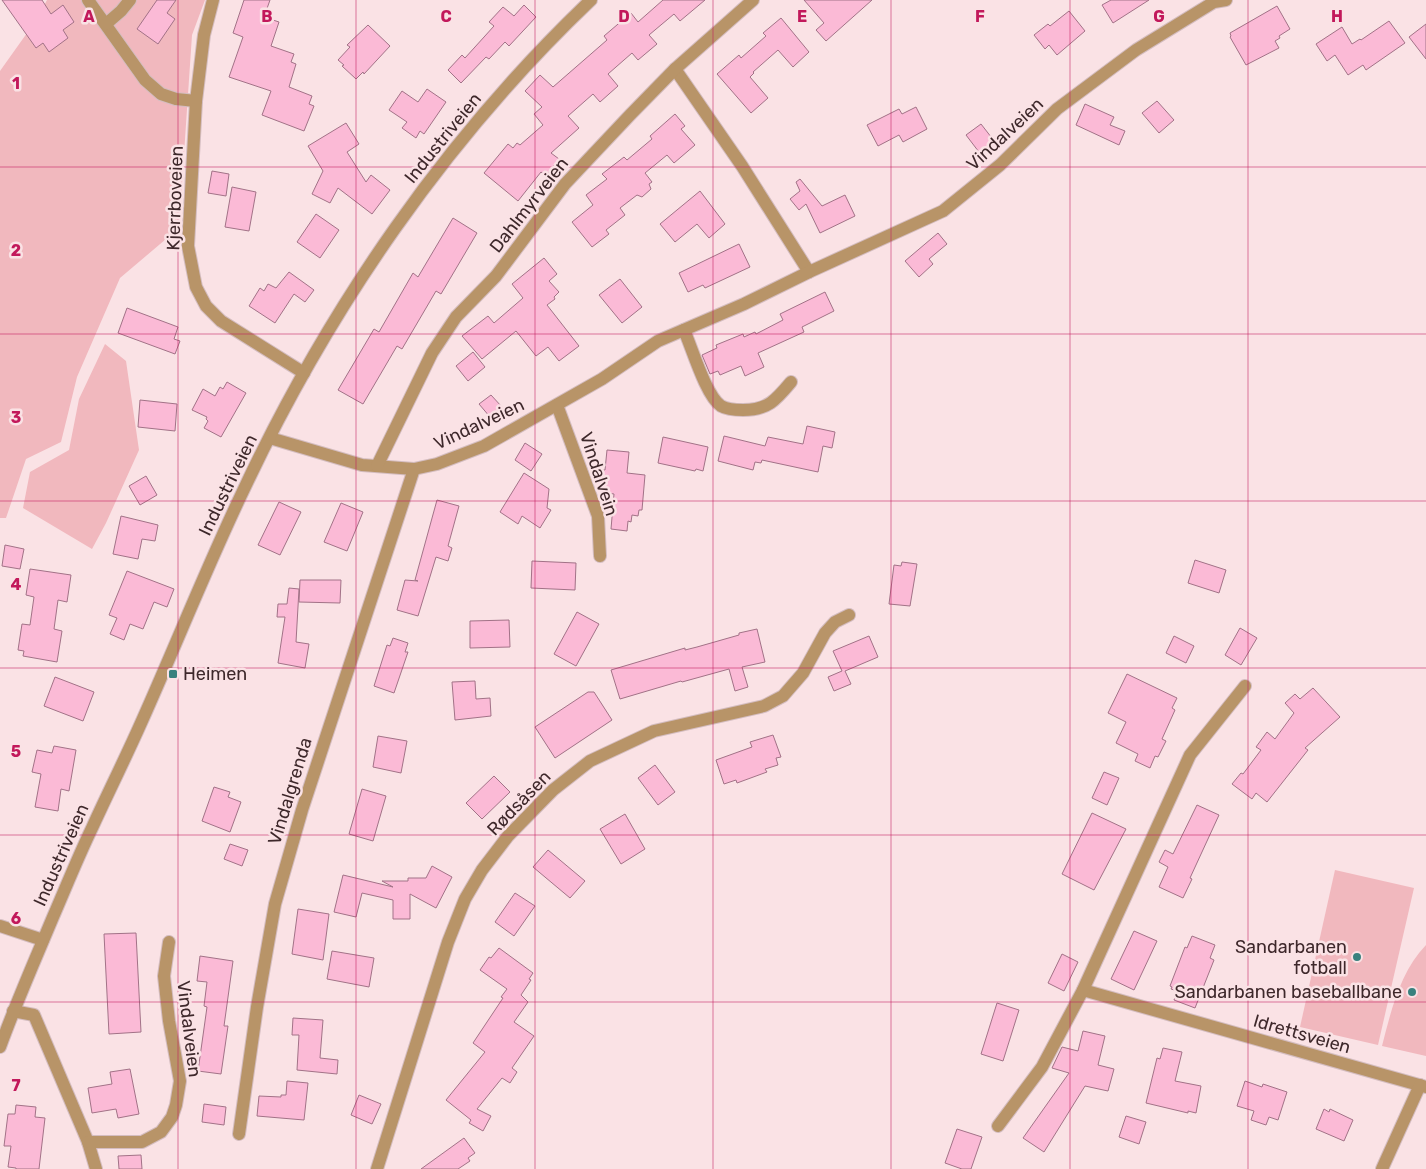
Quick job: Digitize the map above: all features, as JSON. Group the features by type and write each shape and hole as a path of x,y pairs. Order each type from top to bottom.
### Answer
{"street":[{"path":"88,0 145,80 161,94 176,99 196,102"},
{"path":"106,24 130,0"},
{"name":"Kjerrboveien","path":"214,0 204,35 196,102 188,246 196,287 206,306 221,321 304,373"},
{"name":"Industriveien","path":"0,1047 13,1011 90,831 140,725 190,608 233,513 304,373 371,263 418,197 476,123 559,31 591,0"},
{"name":"Dahlmyrveien","path":"377,466 432,353 456,317 507,262 565,184 675,69 753,0"},
{"name":"Vindalveien","path":"270,438 362,465 414,469 437,464 484,446 602,379 658,341 744,304 809,272 943,212 1000,165 1057,109 1136,50 1217,1"},
{"path":"675,69 731,150 809,272"},
{"path":"684,330 710,392 720,405 734,410 760,408 773,402 791,382"},
{"name":"Vindalvein","path":"556,405 598,516 600,556"},
{"name":"Vindalgrenda","path":"239,1134 257,1007 275,904 302,810 414,469"},
{"name":"Rødsåsen","path":"377,1169 448,942 458,916 465,899 482,870 508,836 553,790 590,761 654,731 764,706 783,696 803,673 825,633 835,622 849,615"},
{"path":"998,1126 1042,1067 1083,990 1190,755 1245,686"},
{"path":"0,926 43,940"},
{"name":"Vindalveien","path":"88,1142 142,1142 161,1132 172,1117 180,1081 169,1021 164,976 169,942"},
{"name":"Idrettsveien","path":"1083,990 1423,1086"},
{"path":"13,1011 34,1015 88,1142 96,1169"},
{"path":"1382,1169 1423,1086"}],"shaded area":[{"path":"47,0 205,0 192,35 179,228 120,278 77,377 61,442 26,459 6,518 0,518 0,71 37,19"},
{"path":"105,344 126,361 139,450 92,549 23,508 30,472 69,450 79,399"},
{"name":"Sandarbanen fotball","path":"1335,870 1414,888 1378,1045 1300,1027"},
{"name":"Sandarbanen baseballbane","path":"1426,945 1426,1056 1382,1046 1393,1006 1403,980 1409,967"}],"building":[{"path":"2,0 42,0 51,14 63,5 74,22 63,30 68,38 49,52 43,43 36,48"},
{"path":"157,0 176,0 167,13 175,19 158,44 137,29"},
{"path":"244,0 270,0 264,17 279,22 271,46 294,54 291,62 296,64 289,87 312,96 309,104 314,106 304,131 262,115 271,91 229,77 243,37 233,33"},
{"path":"663,0 705,0 680,21 674,14 649,35 657,44 638,60 632,53 608,74 618,86 600,102 593,94 568,116 579,128 551,153 559,159 546,176 541,172 518,201 484,173 508,144 513,148 517,143 520,145 543,125 534,114 542,107 525,91 540,75 553,87 607,40 604,36 631,13 638,22"},
{"path":"804,0 872,0 826,41 816,30 824,23"},
{"path":"1111,0 1149,0 1113,23 1102,5"},
{"path":"524,5 536,17 509,46 505,42 489,59 486,57 461,83 448,70 462,55 465,58 494,26 489,22 503,7 514,16"},
{"path":"1277,6 1290,29 1275,41 1279,48 1246,65 1230,37 1230,33"},
{"path":"1069,11 1085,31 1057,55 1049,45 1045,49 1034,35 1048,24 1050,26"},
{"path":"781,18 809,52 793,67 778,50 753,72 750,77 768,98 751,113 717,74 739,55 741,58 766,36 763,33"},
{"path":"1389,21 1405,43 1366,70 1363,65 1348,75 1335,55 1327,61 1316,44 1342,27 1352,44"},
{"path":"1426,24 1426,59 1409,37"},
{"path":"368,25 390,46 364,74 363,72 356,79 338,60 350,47 347,45"},
{"path":"427,89 446,102 424,134 420,131 416,138 402,128 407,122 389,110 402,91 418,102"},
{"path":"1157,101 1174,120 1159,133 1142,113"},
{"path":"1085,104 1114,117 1110,125 1125,131 1119,145 1076,125"},
{"path":"916,107 927,129 903,142 899,135 878,146 867,125 899,109 902,114"},
{"path":"675,114 685,126 681,129 695,145 674,163 667,155 645,173 652,182 649,184 651,189 642,197 637,195 620,208 625,215 606,230 609,234 592,247 572,222 593,205 586,195 607,179 602,174 624,157 627,160 652,139 650,136"},
{"path":"346,123 359,144 347,152 366,182 371,175 390,190 372,214 338,188 330,203 312,194 323,171 308,146"},
{"path":"981,124 996,145 982,156 966,135"},
{"path":"212,171 229,174 226,196 208,193"},
{"path":"800,179 822,206 845,195 855,216 820,233 806,204 799,210 790,199 800,191 796,182"},
{"path":"232,187 256,192 249,231 225,227"},
{"path":"700,191 725,224 709,238 697,224 675,242 660,224"},
{"path":"316,214 339,230 320,258 297,242"},
{"path":"453,218 477,233 441,294 436,291 402,349 397,346 363,404 338,390 374,329 379,332 413,273 418,277"},
{"path":"938,233 947,244 929,259 933,264 919,277 905,261"},
{"path":"739,244 750,267 705,288 703,285 688,292 679,273"},
{"path":"544,258 557,274 549,281 559,292 554,297 555,299 547,305 579,346 559,361 548,347 536,356 516,331 482,359 462,336 488,316 494,323 523,298 512,284"},
{"path":"289,272 314,290 305,302 294,294 275,323 249,306 260,288 264,291 268,284 276,288"},
{"path":"620,279 642,307 622,323 599,295"},
{"path":"825,292 834,311 802,327 804,332 758,353 764,367 745,376 741,366 720,375 718,371 710,374 702,355 717,348 716,345 743,334 744,337 755,332 756,334 783,320 780,314"},
{"path":"127,308 178,327 174,339 180,341 175,354 118,333"},
{"path":"473,352 485,367 468,381 456,366"},
{"path":"227,382 246,393 221,437 204,428 208,421 207,417 192,410 203,389 215,396 220,387 223,389"},
{"path":"491,395 502,407 490,417 479,404"},
{"path":"140,400 177,404 175,431 138,427"},
{"path":"807,426 835,432 832,448 823,446 818,472 762,460 761,463 755,462 753,470 718,461 724,436 765,446 768,437 803,444"},
{"path":"663,437 708,447 703,471 658,463"},
{"path":"525,443 542,454 531,471 515,460"},
{"path":"607,450 629,452 627,473 645,475 642,510 639,510 638,516 632,515 631,522 628,521 627,531 611,529 614,494 600,492 602,470 605,470"},
{"path":"524,473 549,489 547,508 551,510 540,528 522,516 518,524 500,512"},
{"path":"146,476 157,495 140,505 129,486"},
{"path":"437,500 459,506 448,546 452,548 448,561 436,557 418,616 397,610 405,580 418,581 415,580"},
{"path":"279,502 301,512 280,555 258,545"},
{"path":"341,503 363,512 347,551 324,542"},
{"path":"121,516 158,525 155,541 142,539 138,559 113,554"},
{"path":"5,545 24,549 20,569 2,566"},
{"path":"1195,560 1226,570 1219,593 1188,583"},
{"path":"532,561 576,563 575,590 531,588"},
{"path":"902,562 917,564 910,606 889,604 894,565 901,566"},
{"path":"30,569 71,575 67,602 58,600 54,629 62,631 57,662 23,656 24,651 18,650 22,624 30,625 34,597 26,595"},
{"path":"127,571 174,589 167,607 154,602 143,629 130,624 124,640 110,634 117,618 109,615"},
{"path":"300,580 341,580 340,603 299,602"},
{"path":"289,588 299,589 296,642 309,644 305,668 278,663 285,617 277,617 278,604 287,604"},
{"path":"577,612 599,624 576,666 554,654"},
{"path":"509,620 510,647 470,648 470,621"},
{"path":"1240,628 1257,638 1241,665 1225,655"},
{"path":"757,629 765,662 742,667 748,687 735,691 729,669 620,699 611,670"},
{"path":"869,636 878,657 845,671 851,684 834,691 828,677 842,671 833,651"},
{"path":"1174,636 1194,646 1186,663 1166,653"},
{"path":"393,638 408,643 405,652 408,652 394,693 374,686 387,645 390,646"},
{"path":"1127,674 1177,698 1172,708 1175,710 1162,739 1166,741 1158,757 1155,756 1150,768 1135,761 1138,754 1116,743 1126,722 1108,713"},
{"path":"55,677 94,692 83,721 44,706"},
{"path":"475,681 476,699 490,698 491,716 455,720 452,682"},
{"path":"1313,688 1340,717 1305,748 1308,750 1267,802 1256,793 1252,799 1232,784 1241,773 1243,774 1261,750 1256,747 1267,732 1275,739 1294,713 1285,703 1295,694 1300,699"},
{"path":"588,692 594,692 612,720 555,758 535,727"},
{"path":"773,735 781,757 776,758 778,765 765,769 767,772 737,783 736,780 724,784 716,760 752,747 750,742"},
{"path":"378,736 407,741 401,773 373,767"},
{"path":"54,746 76,750 69,791 61,789 58,811 35,807 41,774 32,772 37,750 52,753"},
{"path":"655,765 675,792 658,805 638,778"},
{"path":"1104,772 1119,778 1107,805 1092,798"},
{"path":"494,776 510,792 482,819 466,803"},
{"path":"214,787 230,792 228,797 241,802 230,832 202,821"},
{"path":"362,789 386,796 373,841 349,834"},
{"path":"1197,805 1219,815 1190,878 1192,879 1183,898 1159,887 1168,867 1159,862 1165,850 1173,854"},
{"path":"1092,813 1126,829 1094,890 1062,874"},
{"path":"625,814 645,849 621,864 600,829"},
{"path":"230,844 248,850 242,866 224,859"},
{"path":"548,850 585,881 570,898 533,867"},
{"path":"432,866 452,877 436,908 410,894 410,919 393,919 393,900 362,893 356,917 334,912 343,875 393,887 382,881 408,881 408,878 426,878"},
{"path":"515,893 535,906 514,936 495,922"},
{"path":"298,909 329,914 323,960 292,954"},
{"path":"1134,931 1157,941 1134,990 1111,979"},
{"path":"136,933 141,1032 109,1034 104,934"},
{"path":"1192,936 1215,945 1210,958 1214,960 1195,1008 1174,1000 1177,991 1171,989 1172,987 1170,986 1185,947 1187,948"},
{"path":"499,948 533,973 529,979 531,980 521,995 528,1002 514,1022 534,1036 512,1068 517,1072 510,1083 502,1078 477,1109 491,1116 483,1131 469,1123 471,1120 446,1100 485,1052 473,1043 507,989 480,970 489,957 491,958"},
{"path":"332,951 374,958 369,987 327,979"},
{"path":"1062,954 1078,962 1064,991 1048,983"},
{"path":"200,956 233,961 224,1026 228,1026 221,1074 198,1071 207,1007 204,1006 207,982 197,981"},
{"path":"997,1003 1019,1010 1003,1061 981,1054"},
{"path":"293,1018 323,1020 320,1058 338,1060 337,1074 297,1070 299,1035 292,1035"},
{"path":"1083,1031 1105,1036 1098,1065 1114,1069 1108,1091 1085,1086 1044,1152 1023,1138 1069,1073 1052,1068 1062,1047 1078,1051"},
{"path":"1163,1048 1182,1052 1175,1081 1201,1086 1196,1113 1188,1111 1188,1113 1146,1103 1157,1058 1160,1059"},
{"path":"130,1069 139,1114 118,1118 116,1109 92,1113 88,1088 112,1084 110,1072"},
{"path":"287,1081 308,1083 304,1120 257,1116 259,1096 281,1097 281,1095 286,1095"},
{"path":"1245,1081 1262,1087 1263,1084 1287,1092 1278,1120 1269,1117 1266,1125 1251,1120 1254,1111 1237,1106"},
{"path":"359,1095 381,1104 372,1124 351,1115"},
{"path":"204,1104 226,1107 224,1125 202,1122"},
{"path":"16,1105 36,1107 35,1117 45,1118 39,1169 8,1167 11,1146 4,1146 8,1114 15,1114"},
{"path":"1324,1109 1329,1112 1330,1109 1353,1120 1344,1141 1316,1129"},
{"path":"1126,1116 1146,1122 1139,1144 1119,1137"},
{"path":"957,1129 982,1137 971,1169 962,1169 945,1163"},
{"path":"464,1138 475,1153 468,1158 470,1161 458,1169 421,1169"},
{"path":"141,1155 142,1169 119,1169 118,1156"}],"place":[{"name":"Heimen","path":"173,674"},
{"name":"Sandarbanen fotball","path":"1357,957"},
{"name":"Sandarbanen baseballbane","path":"1412,992"}]}
